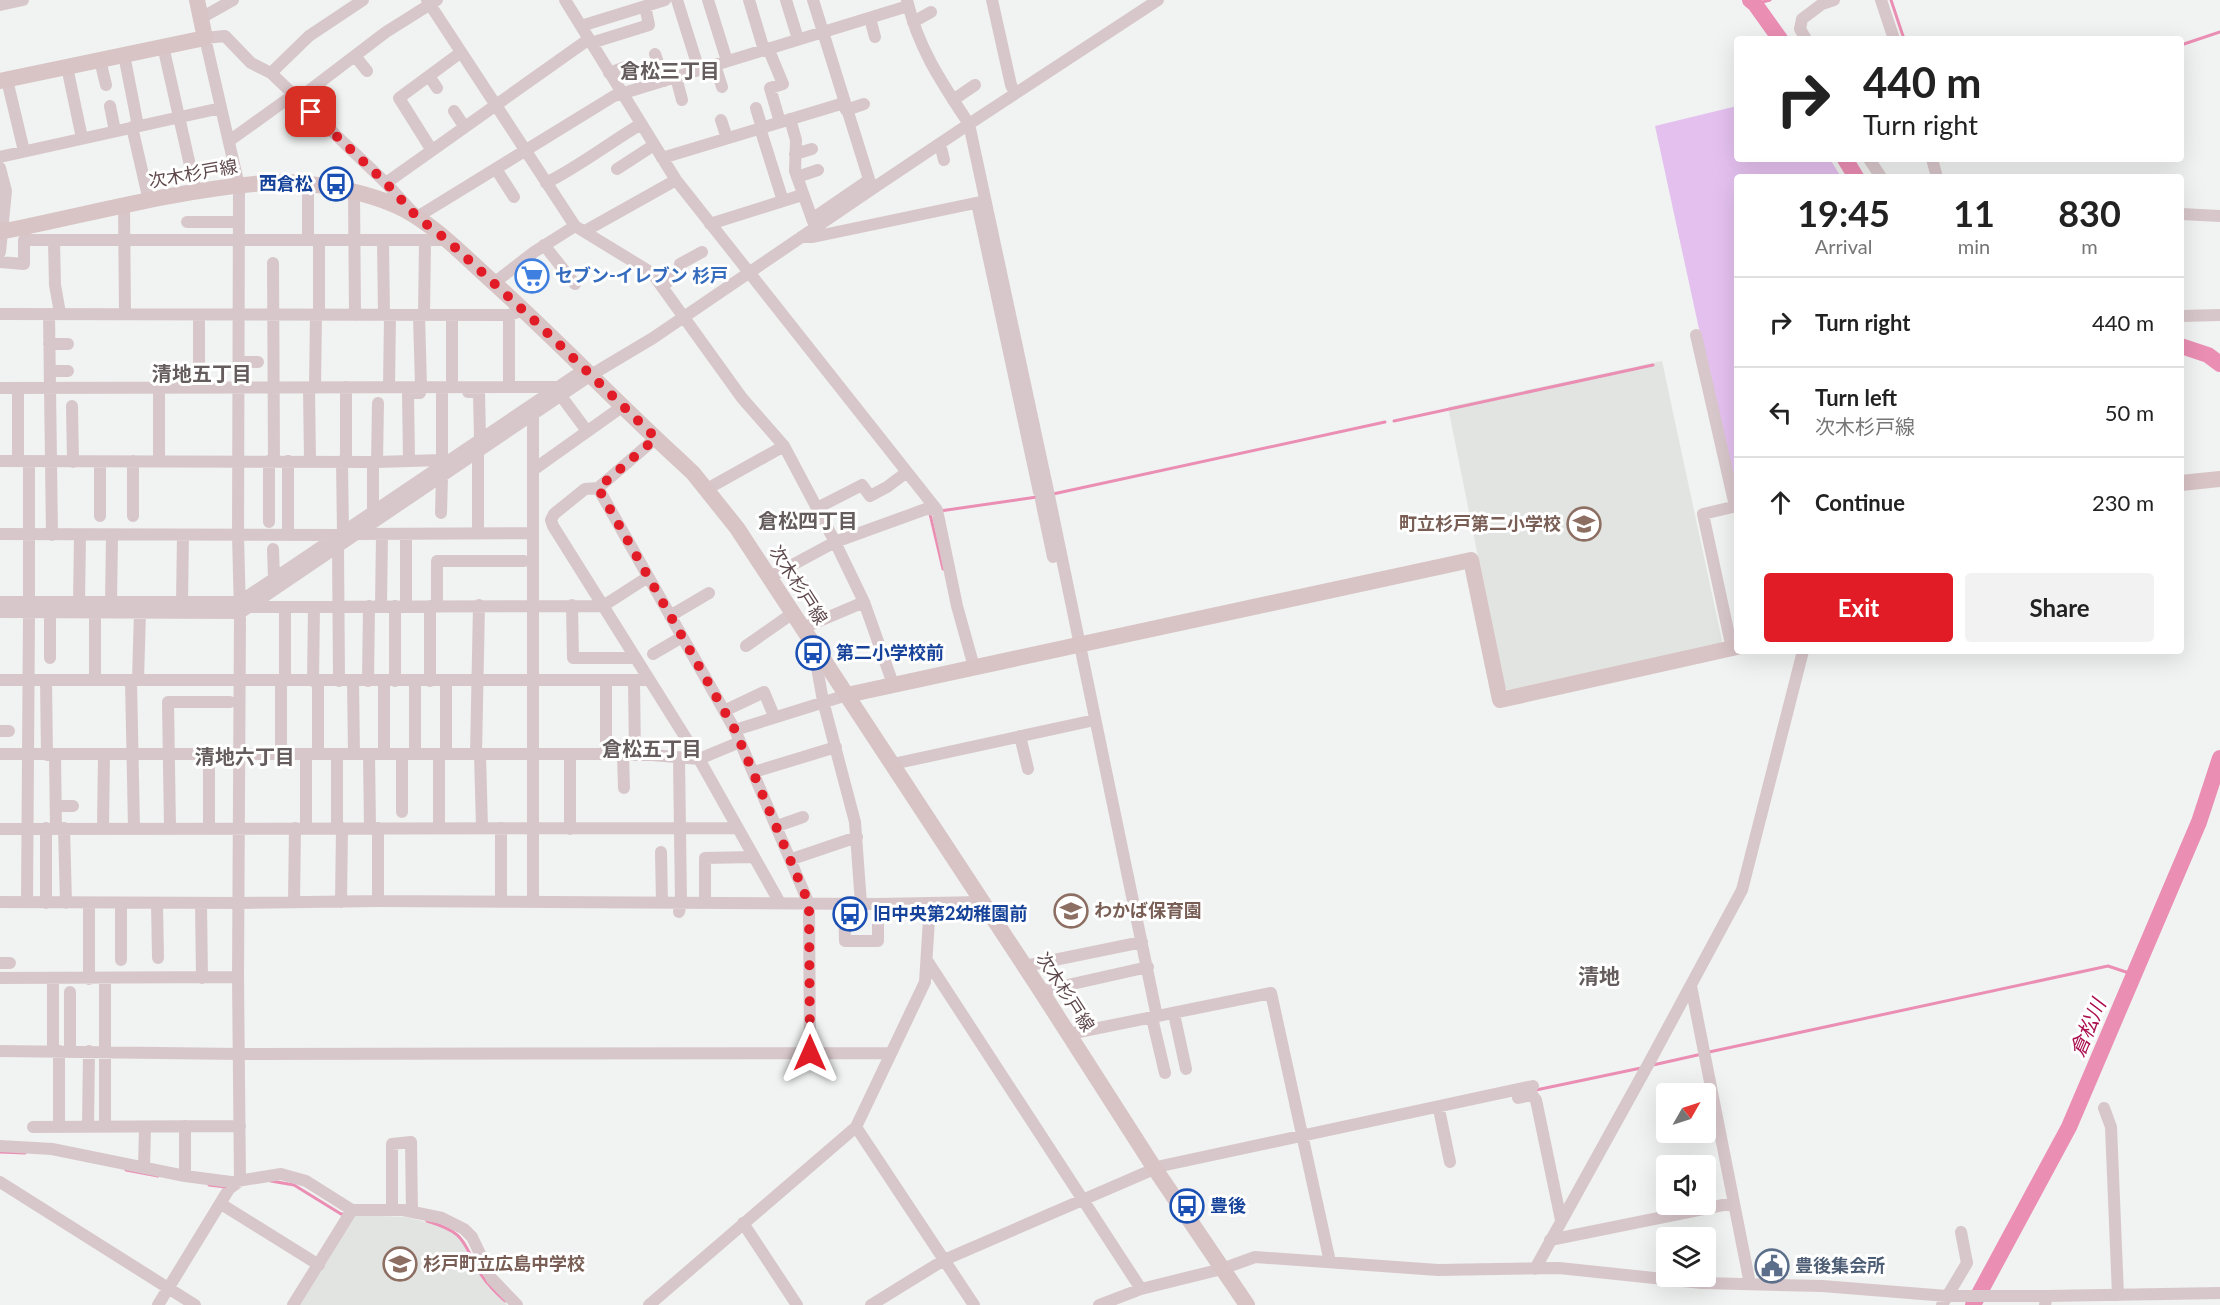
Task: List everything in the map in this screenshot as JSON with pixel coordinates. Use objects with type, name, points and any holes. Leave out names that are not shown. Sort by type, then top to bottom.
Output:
[{"type":"main road","points":[[4,81],[204,38],[197,0]]},
{"type":"main road","name":"次木杉戸線","points":[[2,232],[196,192],[276,182],[354,192],[390,203],[417,217],[447,240],[494,283],[516,313],[588,372],[693,473],[737,528],[1025,966],[1157,1172],[1247,1305]]},
{"type":"main road","points":[[2184,483],[2220,479]]},
{"type":"main road","points":[[847,695],[1471,560],[1500,700],[1734,648]]},
{"type":"street","points":[[0,5],[23,0]]},
{"type":"street","points":[[201,18],[233,0]]},
{"type":"street","points":[[271,73],[309,36],[363,0]]},
{"type":"street","points":[[566,0],[676,180],[937,510],[957,606],[974,667]]},
{"type":"street","points":[[581,26],[637,5],[665,0]]},
{"type":"street","points":[[677,0],[699,70]]},
{"type":"street","points":[[708,0],[721,63],[722,87]]},
{"type":"street","points":[[749,0],[766,49],[783,84],[770,88],[796,140],[797,177],[814,223]]},
{"type":"street","points":[[786,0],[798,39]]},
{"type":"street","points":[[813,0],[871,184]]},
{"type":"street","points":[[992,0],[1011,85],[1015,93]]},
{"type":"street","points":[[356,534],[480,439],[588,372],[626,355],[685,317],[801,237],[814,223],[871,184],[940,144],[1158,0]]},
{"type":"street","points":[[1804,36],[1800,29],[1802,19],[1822,4],[1834,0]]},
{"type":"street","points":[[1881,0],[1893,36]]},
{"type":"street","points":[[229,141],[296,97],[431,1],[460,53],[546,183],[580,228],[652,273],[742,398],[784,446],[818,508],[864,602],[893,684]]},
{"type":"street","points":[[240,1181],[239,754],[243,607],[238,535],[239,186],[204,38],[225,36],[251,63],[271,73],[386,183],[417,217],[614,96],[870,18],[907,3],[920,44],[969,124],[981,202],[1040,496],[1095,720],[1148,967],[1165,1073]]},
{"type":"street","points":[[386,183],[494,104],[590,41],[649,25],[637,5]]},
{"type":"street","points":[[913,22],[931,12]]},
{"type":"street","points":[[870,18],[875,37]]},
{"type":"street","points":[[163,46],[196,192]]},
{"type":"street","points":[[432,149],[399,98],[460,53]]},
{"type":"street","points":[[655,54],[682,100]]},
{"type":"street","points":[[124,55],[149,201]]},
{"type":"street","points":[[355,56],[367,71]]},
{"type":"street","points":[[100,60],[106,85]]},
{"type":"street","points":[[67,67],[82,138]]},
{"type":"street","points":[[609,72],[626,68]]},
{"type":"street","points":[[429,76],[437,88]]},
{"type":"street","points":[[4,81],[24,151]]},
{"type":"street","points":[[953,100],[975,85]]},
{"type":"street","points":[[662,158],[785,121],[845,106],[864,104]]},
{"type":"street","points":[[110,106],[116,131]]},
{"type":"street","points":[[0,157],[221,108]]},
{"type":"street","points":[[756,108],[783,201]]},
{"type":"street","points":[[454,111],[464,126]]},
{"type":"street","points":[[721,120],[727,138]]},
{"type":"street","points":[[546,183],[575,169],[612,141],[641,124]]},
{"type":"street","points":[[940,144],[944,160]]},
{"type":"street","points":[[617,169],[654,145]]},
{"type":"street","points":[[795,154],[812,149]]},
{"type":"street","points":[[496,169],[514,197]]},
{"type":"street","points":[[797,177],[818,170]]},
{"type":"street","points":[[0,252],[6,191],[1,172]]},
{"type":"street","points":[[494,283],[544,245],[676,180]]},
{"type":"street","points":[[308,185],[317,315],[310,461]]},
{"type":"street","points":[[354,192],[355,315]]},
{"type":"street","points":[[710,224],[802,195]]},
{"type":"street","points":[[801,237],[813,237],[981,202]]},
{"type":"street","points":[[981,202],[1048,491],[1076,646]]},
{"type":"street","points":[[124,206],[125,314]]},
{"type":"street","points":[[2184,214],[2220,216]]},
{"type":"street","points":[[187,222],[239,222]]},
{"type":"street","points":[[0,262],[24,264],[24,240],[447,240]]},
{"type":"street","points":[[383,240],[389,387]]},
{"type":"street","points":[[421,387],[425,240]]},
{"type":"street","points":[[52,535],[50,344],[55,314],[54,241]]},
{"type":"street","points":[[544,245],[575,284]]},
{"type":"street","points":[[663,286],[681,271],[680,264],[702,252]]},
{"type":"street","points":[[269,522],[274,388],[273,263]]},
{"type":"street","points":[[0,314],[452,315],[516,313],[509,387]]},
{"type":"street","points":[[199,315],[199,387]]},
{"type":"street","points":[[441,513],[452,315]]},
{"type":"street","points":[[2184,316],[2220,315]]},
{"type":"street","points":[[1696,335],[1734,497]]},
{"type":"street","points":[[50,344],[68,344]]},
{"type":"street","points":[[239,362],[258,362]]},
{"type":"street","points":[[50,371],[68,371]]},
{"type":"street","points":[[339,681],[340,538],[346,387]]},
{"type":"street","points":[[0,388],[421,387],[479,392],[480,439]]},
{"type":"street","points":[[409,461],[408,393],[509,387],[559,392],[587,431]]},
{"type":"street","points":[[18,388],[29,535],[27,902]]},
{"type":"street","points":[[159,388],[159,461]]},
{"type":"street","points":[[0,612],[80,603],[182,602],[243,607],[340,538],[373,511],[442,467],[478,452],[532,416],[559,392]]},
{"type":"street","points":[[373,511],[378,403]]},
{"type":"street","points":[[72,406],[73,462]]},
{"type":"street","points":[[534,470],[623,406]]},
{"type":"street","points":[[532,416],[534,470],[533,902]]},
{"type":"street","points":[[656,438],[598,488],[585,489],[551,519],[553,526],[634,658],[699,759],[780,903]]},
{"type":"street","points":[[706,489],[784,446]]},
{"type":"street","points":[[478,452],[478,533]]},
{"type":"street","points":[[0,461],[409,461],[442,467]]},
{"type":"street","points":[[133,461],[133,516]]},
{"type":"street","points":[[288,461],[288,535]]},
{"type":"street","points":[[100,462],[100,516]]},
{"type":"street","points":[[818,508],[862,485],[870,496],[907,472]]},
{"type":"street","points":[[598,488],[735,730],[809,904],[810,1053]]},
{"type":"street","points":[[1734,506],[1703,514],[1734,644]]},
{"type":"street","points":[[770,577],[835,542],[926,509],[937,510]]},
{"type":"street","points":[[0,534],[288,535],[340,538],[356,534],[533,533]]},
{"type":"street","points":[[368,681],[382,534]]},
{"type":"street","points":[[384,754],[389,681],[401,606],[406,534]]},
{"type":"street","points":[[80,536],[80,603]]},
{"type":"street","points":[[111,603],[112,536]]},
{"type":"street","points":[[182,602],[183,536]]},
{"type":"street","points":[[243,607],[274,579],[340,538]]},
{"type":"street","points":[[273,549],[274,579]]},
{"type":"street","points":[[430,681],[437,561],[524,561]]},
{"type":"street","points":[[0,602],[50,612],[140,612],[243,607],[603,606],[648,577]]},
{"type":"street","points":[[670,616],[709,592]]},
{"type":"street","points":[[861,904],[855,822],[807,634],[864,602]]},
{"type":"street","points":[[479,605],[478,754],[482,828]]},
{"type":"street","points":[[572,605],[573,658],[634,658]]},
{"type":"street","points":[[281,754],[285,607]]},
{"type":"street","points":[[294,902],[301,828],[312,754],[316,681],[314,607]]},
{"type":"street","points":[[50,612],[50,658]]},
{"type":"street","points":[[95,612],[95,680]]},
{"type":"street","points":[[134,828],[134,680],[140,612]]},
{"type":"street","points":[[746,646],[793,613]]},
{"type":"street","points":[[653,654],[682,637]]},
{"type":"street","points":[[1535,1269],[1742,890],[1802,654]]},
{"type":"street","points":[[0,680],[648,680]]},
{"type":"street","points":[[46,680],[56,828],[66,903]]},
{"type":"street","points":[[353,681],[354,754]]},
{"type":"street","points":[[402,812],[415,681]]},
{"type":"street","points":[[439,828],[446,681]]},
{"type":"street","points":[[606,681],[606,754]]},
{"type":"street","points":[[624,788],[629,754],[634,681]]},
{"type":"street","points":[[724,711],[764,692],[774,716]]},
{"type":"street","points":[[735,730],[847,695]]},
{"type":"street","points":[[170,828],[168,702],[230,702]]},
{"type":"street","points":[[893,764],[1095,720]]},
{"type":"street","points":[[1020,736],[1028,769]]},
{"type":"street","points":[[0,754],[629,754],[699,759],[740,742]]},
{"type":"street","points":[[754,772],[836,747]]},
{"type":"street","points":[[209,754],[209,827]]},
{"type":"street","points":[[337,754],[341,902]]},
{"type":"street","points":[[369,754],[378,901]]},
{"type":"street","points":[[570,754],[570,829]]},
{"type":"street","points":[[103,828],[104,755]]},
{"type":"street","points":[[679,758],[680,908]]},
{"type":"street","points":[[56,806],[74,806]]},
{"type":"street","points":[[777,826],[802,817]]},
{"type":"street","points":[[0,828],[736,828]]},
{"type":"street","points":[[46,903],[56,828]]},
{"type":"street","points":[[501,828],[501,902]]},
{"type":"street","points":[[792,860],[857,837]]},
{"type":"street","points":[[662,852],[662,903]]},
{"type":"street","points":[[705,903],[705,858],[753,857]]},
{"type":"street","points":[[845,871],[858,866]]},
{"type":"street","points":[[0,902],[239,903],[281,907],[294,902],[378,901],[662,903],[680,908],[705,903],[930,904],[982,902]]},
{"type":"street","points":[[89,903],[89,979]]},
{"type":"street","points":[[121,903],[121,960]]},
{"type":"street","points":[[157,903],[158,958]]},
{"type":"street","points":[[201,903],[201,978]]},
{"type":"street","points":[[844,904],[845,941],[878,940],[878,904]]},
{"type":"street","points":[[649,1305],[856,1127],[925,982],[930,904]]},
{"type":"street","points":[[1025,966],[1142,942]]},
{"type":"street","points":[[928,962],[1141,1289]]},
{"type":"street","points":[[1041,991],[1148,967]]},
{"type":"street","points":[[0,978],[238,977]]},
{"type":"street","points":[[52,978],[61,1051]]},
{"type":"street","points":[[105,979],[105,1120]]},
{"type":"street","points":[[1691,986],[1750,1284]]},
{"type":"street","points":[[58,1127],[61,1051],[70,992]]},
{"type":"street","points":[[1069,1034],[1271,993],[1330,1262]]},
{"type":"street","points":[[1676,1013],[1695,1010]]},
{"type":"street","points":[[1174,1014],[1186,1069]]},
{"type":"street","points":[[0,1051],[239,1054],[891,1053]]},
{"type":"street","points":[[88,1127],[89,1052]]},
{"type":"street","points":[[871,1305],[944,1260],[1084,1200],[1157,1172],[1533,1086]]},
{"type":"street","points":[[1303,1140],[1532,1095],[1535,1097],[1561,1220]]},
{"type":"street","points":[[2104,1108],[2111,1127],[2118,1295]]},
{"type":"street","points":[[1440,1114],[1450,1162]]},
{"type":"street","points":[[144,1168],[145,1126]]},
{"type":"street","points":[[185,1126],[185,1176]]},
{"type":"street","points":[[33,1127],[240,1126]]},
{"type":"street","points":[[856,1127],[974,1305]]},
{"type":"street","points":[[392,1210],[392,1144],[411,1142],[412,1212]]},
{"type":"street","points":[[0,1146],[52,1149],[185,1176],[231,1182],[281,1174],[306,1181],[352,1210],[392,1210],[442,1218],[464,1229],[471,1237],[492,1279],[517,1305]]},
{"type":"street","points":[[158,1305],[230,1189],[240,1181]]},
{"type":"street","points":[[0,1182],[195,1305]]},
{"type":"street","points":[[1550,1240],[1733,1203]]},
{"type":"street","points":[[221,1204],[319,1265]]},
{"type":"street","points":[[293,1305],[352,1210]]},
{"type":"street","points":[[743,1223],[797,1305]]},
{"type":"street","points":[[1945,1301],[1967,1263],[1961,1232]]},
{"type":"street","points":[[1099,1305],[1141,1289],[1222,1269],[1255,1257],[1438,1270],[1558,1268],[1702,1283],[1822,1286],[1945,1301],[2046,1301],[2118,1295],[2184,1299],[2220,1293]]},
{"type":"shaded area","points":[[1734,107],[1734,162],[1832,162],[1839,174],[1734,174],[1734,490],[1655,126]]},
{"type":"shaded area","name":"町立杉戸第二小学校","points":[[1662,361],[1722,641],[1720,644],[1508,690],[1504,687],[1448,407]]},
{"type":"shaded area","name":"杉戸町立広島中学校","points":[[356,1215],[406,1217],[441,1226],[456,1235],[466,1246],[488,1287],[507,1305],[298,1305]]},
{"type":"waterway","name":"倉松川","points":[[1750,0],[1778,36]]},
{"type":"waterway","points":[[1755,4],[1770,0]]},
{"type":"waterway","points":[[1891,0],[1903,36]]},
{"type":"waterway","points":[[2184,44],[2220,32]]},
{"type":"waterway","name":"倉松川","points":[[1847,162],[1854,174]]},
{"type":"waterway","name":"倉松川","points":[[2184,347],[2208,355],[2220,364]]},
{"type":"waterway","points":[[1394,421],[1653,365]]},
{"type":"waterway","points":[[1053,494],[1385,422]]},
{"type":"waterway","points":[[940,511],[1037,497]]},
{"type":"waterway","points":[[930,514],[943,569]]},
{"type":"waterway","name":"倉松川","points":[[1973,1305],[2069,1127],[2199,822],[2220,758]]},
{"type":"waterway","points":[[1709,1052],[2108,966],[2135,975]]},
{"type":"waterway","points":[[1653,1065],[1702,1054]]},
{"type":"waterway","points":[[1536,1090],[1641,1068]]},
{"type":"waterway","points":[[0,1152],[25,1153]]},
{"type":"waterway","points":[[126,1170],[158,1176]]},
{"type":"waterway","points":[[271,1181],[294,1185],[341,1214],[346,1214]]},
{"type":"waterway","points":[[209,1185],[226,1187]]},
{"type":"waterway","points":[[427,1221],[458,1235],[484,1279],[505,1301]]},
{"type":"place","name":"西倉松","points":[[336,184]]},
{"type":"place","name":"セブン-イレブン 杉戸","points":[[532,276]]},
{"type":"place","name":"町立杉戸第二小学校","points":[[1584,524]]},
{"type":"place","name":"第二小学校前","points":[[813,653]]},
{"type":"place","name":"わかば保育園","points":[[1071,911]]},
{"type":"place","name":"旧中央第2幼稚園前","points":[[850,914]]},
{"type":"place","name":"豊後","points":[[1187,1206]]},
{"type":"place","name":"杉戸町立広島中学校","points":[[400,1264]]},
{"type":"place","name":"豊後集会所","points":[[1772,1266]]},
{"type":"district","name":"倉松三丁目","points":[[670,71]]},
{"type":"district","name":"清地五丁目","points":[[202,374]]},
{"type":"district","name":"倉松四丁目","points":[[808,521]]},
{"type":"district","name":"倉松五丁目","points":[[652,749]]},
{"type":"district","name":"清地六丁目","points":[[245,757]]},
{"type":"district","name":"清地","points":[[1599,977]]},
{"type":"route","points":[[311,112],[386,183],[417,217],[447,240],[537,323],[656,438],[598,488],[735,730],[809,904],[810,1053]]}]
